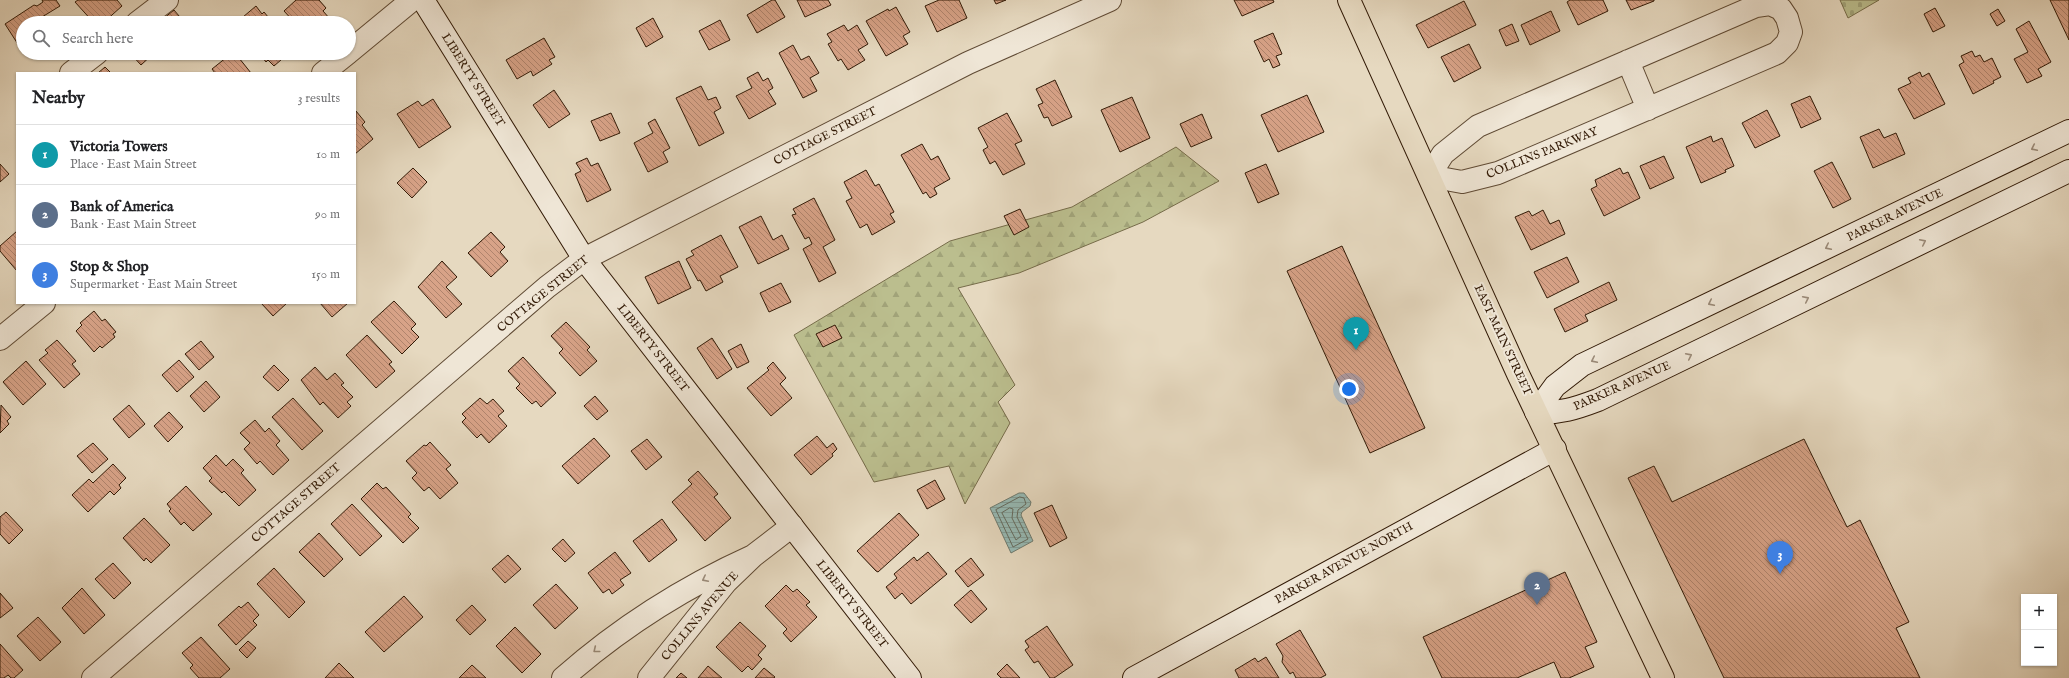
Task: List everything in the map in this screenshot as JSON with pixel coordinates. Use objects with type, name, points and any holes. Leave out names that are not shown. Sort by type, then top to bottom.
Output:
[{"type":"main road","name":"EAST MAIN STREET","points":[[1349,0],[1536,412],[1662,678]]},
{"type":"street","points":[[146,16],[167,0]]},
{"type":"street","points":[[356,46],[412,0]]},
{"type":"street","name":"LIBERTY STREET","points":[[423,0],[584,259],[910,678]]},
{"type":"street","name":"COTTAGE STREET","points":[[93,678],[547,288],[584,259],[968,63],[1110,0]]},
{"type":"street","name":"COLLINS PARKWAY","points":[[1770,4],[1781,9],[1787,18],[1791,32],[1788,43],[1777,54],[1485,177],[1462,182],[1429,176],[1443,154],[1478,126],[1628,61],[1756,6],[1770,4]]},
{"type":"street","points":[[72,72],[88,60]]},
{"type":"street","points":[[324,72],[338,60]]},
{"type":"street","points":[[1628,61],[1648,109]]},
{"type":"street","name":"PARKER AVENUE","points":[[1536,412],[1555,386],[1582,365],[2066,140]]},
{"type":"street","name":"PARKER AVENUE","points":[[1536,412],[1553,413],[1568,411],[1598,400],[2069,171]]},
{"type":"street","points":[[0,339],[43,304]]},
{"type":"street","name":"PARKER AVENUE NORTH","points":[[1134,678],[1554,449]]},
{"type":"street","name":"COLLINS AVENUE","points":[[649,678],[704,607],[753,556],[792,526]]},
{"type":"street","name":"COLLINS AVENUE","points":[[563,678],[616,634],[659,605],[696,583],[753,556]]},
{"type":"green space","points":[[1840,0],[1879,0],[1848,18]]},
{"type":"green space","points":[[1176,147],[1219,181],[1143,222],[1019,273],[958,288],[1015,385],[998,402],[1010,423],[965,504],[949,466],[874,482],[794,335],[950,241],[1072,207]]},
{"type":"water","points":[[1019,493],[1024,493],[1031,502],[1030,506],[1022,512],[1021,515],[1033,541],[1011,553],[990,508]]},
{"type":"building","points":[[42,0],[56,0],[60,6],[44,16],[17,16],[34,5],[37,6],[43,2]]},
{"type":"building","points":[[78,0],[117,0],[122,6],[111,16],[88,16],[75,2]]},
{"type":"building","points":[[296,0],[319,0],[326,8],[323,11],[327,16],[289,16],[284,11]]},
{"type":"building","points":[[772,0],[775,0],[785,17],[757,33],[747,15]]},
{"type":"building","points":[[797,0],[828,0],[831,5],[805,17]]},
{"type":"building","points":[[939,0],[959,0],[967,18],[937,32],[925,6]]},
{"type":"building","points":[[994,0],[1006,0],[996,4]]},
{"type":"building","points":[[1234,0],[1273,0],[1274,2],[1242,16]]},
{"type":"building","points":[[1570,0],[1603,0],[1608,11],[1578,25],[1567,2]]},
{"type":"building","points":[[1626,0],[1654,0],[1654,1],[1631,10]]},
{"type":"building","points":[[2050,0],[2069,0],[2069,40]]},
{"type":"building","points":[[1464,1],[1476,25],[1428,48],[1416,25]]},
{"type":"building","points":[[256,6],[262,14],[264,12],[267,16],[244,16]]},
{"type":"building","points":[[896,7],[910,32],[903,36],[908,44],[886,56],[866,21],[888,9],[889,11]]},
{"type":"building","points":[[1935,8],[1945,26],[1933,32],[1924,14]]},
{"type":"building","points":[[1998,9],[2005,21],[1997,26],[1990,14]]},
{"type":"building","points":[[174,10],[179,16],[167,16]]},
{"type":"building","points":[[1551,11],[1560,31],[1530,45],[1521,25]]},
{"type":"building","points":[[16,17],[16,41],[5,24]]},
{"type":"building","points":[[653,18],[663,37],[646,47],[636,28]]},
{"type":"building","points":[[720,20],[730,40],[709,50],[699,31]]},
{"type":"building","points":[[2029,21],[2051,62],[2038,69],[2042,76],[2027,83],[2014,59],[2028,52],[2016,29]]},
{"type":"building","points":[[1512,24],[1519,41],[1506,46],[1499,30]]},
{"type":"building","points":[[844,25],[848,31],[857,25],[868,44],[858,50],[865,60],[848,70],[841,59],[838,61],[828,44],[832,42],[827,34]]},
{"type":"building","points":[[1273,33],[1282,54],[1276,56],[1280,65],[1273,68],[1269,59],[1264,62],[1254,41]]},
{"type":"building","points":[[544,38],[555,57],[549,60],[552,64],[533,76],[531,71],[517,79],[506,60]]},
{"type":"building","points":[[1469,44],[1481,68],[1454,82],[1441,57]]},
{"type":"building","points":[[793,45],[801,60],[809,56],[819,73],[810,78],[817,91],[803,98],[779,53]]},
{"type":"building","points":[[1972,51],[1975,57],[1980,55],[1984,62],[1992,58],[2001,77],[1993,81],[1994,83],[1973,94],[1959,65],[1964,62],[1961,56]]},
{"type":"building","points":[[136,60],[146,60],[141,65]]},
{"type":"building","points":[[223,60],[241,60],[250,72],[214,72],[212,69]]},
{"type":"building","points":[[268,60],[281,60],[274,66]]},
{"type":"building","points":[[105,67],[110,72],[99,72]]},
{"type":"building","points":[[758,72],[763,81],[768,78],[773,88],[768,91],[776,104],[749,119],[736,96],[752,88],[747,78]]},
{"type":"building","points":[[1920,72],[1922,77],[1929,73],[1945,104],[1914,119],[1898,89],[1911,83],[1908,78]]},
{"type":"building","points":[[1055,80],[1072,117],[1052,126],[1048,117],[1044,118],[1038,105],[1043,103],[1036,89]]},
{"type":"building","points":[[701,86],[708,100],[716,97],[721,108],[714,112],[724,133],[699,146],[676,98]]},
{"type":"building","points":[[554,90],[570,114],[549,128],[533,105]]},
{"type":"building","points":[[1307,95],[1324,132],[1278,152],[1261,115]]},
{"type":"building","points":[[1810,96],[1821,119],[1801,128],[1791,104]]},
{"type":"building","points":[[1132,97],[1150,138],[1120,152],[1101,110]]},
{"type":"building","points":[[433,99],[451,127],[419,148],[397,114],[418,101],[422,106]]},
{"type":"building","points":[[1767,110],[1780,136],[1755,148],[1742,123]]},
{"type":"building","points":[[356,111],[365,122],[362,125],[373,139],[356,153]]},
{"type":"building","points":[[611,113],[620,133],[600,141],[591,121]]},
{"type":"building","points":[[1007,113],[1022,141],[1015,144],[1025,164],[1003,175],[995,161],[990,164],[983,150],[988,147],[978,128]]},
{"type":"building","points":[[1202,114],[1212,138],[1191,147],[1180,124]]},
{"type":"building","points":[[655,119],[670,148],[663,152],[668,162],[648,172],[634,143],[653,133],[648,123]]},
{"type":"building","points":[[1879,129],[1884,138],[1896,133],[1905,154],[1873,168],[1860,137]]},
{"type":"building","points":[[1711,136],[1713,142],[1722,138],[1734,166],[1725,170],[1726,172],[1701,183],[1686,147]]},
{"type":"building","points":[[922,144],[931,160],[938,156],[950,179],[934,188],[937,194],[930,198],[926,192],[923,194],[901,155]]},
{"type":"building","points":[[1664,156],[1674,178],[1650,189],[1640,166]]},
{"type":"building","points":[[587,158],[591,166],[598,163],[611,190],[587,202],[575,174],[581,171],[576,163]]},
{"type":"building","points":[[1832,162],[1851,199],[1833,208],[1814,171]]},
{"type":"building","points":[[0,164],[9,174],[0,182]]},
{"type":"building","points":[[1266,164],[1279,194],[1258,203],[1245,173]]},
{"type":"building","points":[[413,168],[427,182],[412,198],[397,183]]},
{"type":"building","points":[[1620,168],[1623,174],[1628,172],[1640,198],[1604,216],[1591,189],[1597,186],[1595,180]]},
{"type":"building","points":[[866,170],[875,186],[879,184],[894,212],[890,214],[895,222],[872,235],[867,224],[860,228],[846,201],[852,198],[844,182]]},
{"type":"building","points":[[814,198],[835,240],[823,247],[836,273],[819,282],[803,249],[812,244],[809,237],[805,239],[792,215],[796,214],[793,209]]},
{"type":"building","points":[[1020,209],[1029,227],[1014,235],[1004,216]]},
{"type":"building","points":[[1543,210],[1550,224],[1559,220],[1565,234],[1531,250],[1515,217],[1529,211],[1532,216]]},
{"type":"building","points":[[761,216],[773,240],[782,235],[789,249],[758,264],[739,227]]},
{"type":"building","points":[[16,232],[16,270],[0,251],[0,246]]},
{"type":"building","points":[[491,232],[505,247],[500,252],[508,261],[491,277],[468,253]]},
{"type":"building","points":[[721,235],[738,267],[720,276],[723,282],[706,291],[700,280],[698,281],[686,259],[694,255],[691,251]]},
{"type":"building","points":[[1342,246],[1425,428],[1370,453],[1287,271]]},
{"type":"building","points":[[1567,257],[1579,282],[1547,298],[1534,272]]},
{"type":"building","points":[[442,261],[457,277],[446,287],[462,304],[446,318],[418,287]]},
{"type":"building","points":[[679,261],[691,288],[658,304],[645,277]]},
{"type":"building","points":[[1609,282],[1617,300],[1585,315],[1588,321],[1565,332],[1554,309]]},
{"type":"building","points":[[781,283],[791,302],[769,312],[760,293]]},
{"type":"building","points":[[394,301],[416,324],[411,329],[419,337],[402,354],[371,322]]},
{"type":"building","points":[[262,304],[286,304],[273,316]]},
{"type":"building","points":[[321,304],[347,304],[332,317]]},
{"type":"building","points":[[94,311],[102,321],[105,319],[116,332],[113,334],[115,337],[102,348],[100,346],[94,352],[76,331],[82,325],[80,323]]},
{"type":"building","points":[[566,322],[590,347],[587,350],[597,361],[580,376],[559,353],[563,349],[551,336]]},
{"type":"building","points":[[835,325],[842,338],[823,347],[816,334]]},
{"type":"building","points":[[367,335],[392,362],[389,364],[395,371],[376,388],[346,355]]},
{"type":"building","points":[[712,338],[732,369],[717,379],[697,348]]},
{"type":"building","points":[[57,340],[76,361],[72,364],[80,374],[64,388],[39,360],[48,353],[45,350]]},
{"type":"building","points":[[201,341],[214,357],[199,370],[185,354]]},
{"type":"building","points":[[741,344],[749,362],[737,368],[728,351]]},
{"type":"building","points":[[523,357],[556,393],[541,407],[536,401],[532,404],[516,388],[520,384],[508,371]]},
{"type":"building","points":[[179,360],[194,377],[177,392],[162,375]]},
{"type":"building","points":[[26,361],[46,384],[23,405],[3,382]]},
{"type":"building","points":[[773,362],[786,378],[780,384],[792,398],[771,416],[747,388],[769,370],[767,368]]},
{"type":"building","points":[[274,365],[289,380],[278,391],[263,377]]},
{"type":"building","points":[[315,367],[327,380],[335,373],[344,383],[341,385],[353,397],[347,402],[351,406],[338,418],[323,402],[320,405],[301,380]]},
{"type":"building","points":[[206,381],[220,397],[204,412],[190,396]]},
{"type":"building","points":[[595,396],[608,411],[597,420],[584,406]]},
{"type":"building","points":[[293,398],[323,431],[302,450],[272,417]]},
{"type":"building","points":[[480,398],[487,404],[493,399],[504,411],[498,416],[507,426],[489,443],[481,434],[477,438],[462,422],[466,418],[462,414]]},
{"type":"building","points":[[1,405],[11,417],[7,421],[9,424],[0,433]]},
{"type":"building","points":[[129,405],[145,424],[129,438],[113,419]]},
{"type":"building","points":[[169,412],[183,427],[168,442],[154,426]]},
{"type":"building","points":[[255,420],[265,432],[269,428],[280,441],[276,445],[289,460],[273,475],[260,461],[257,464],[244,449],[250,443],[240,433]]},
{"type":"building","points":[[817,436],[827,448],[833,443],[837,449],[832,454],[833,456],[811,475],[794,455]]},
{"type":"building","points":[[594,438],[610,456],[578,484],[562,466]]},
{"type":"building","points":[[647,439],[662,457],[646,470],[631,451]]},
{"type":"building","points":[[1804,439],[1847,527],[1860,520],[1909,622],[1896,628],[1920,678],[1724,678],[1628,478],[1654,466],[1672,502]]},
{"type":"building","points":[[430,442],[451,465],[446,469],[458,483],[440,499],[429,487],[424,491],[412,478],[417,473],[406,461],[424,445],[426,446]]},
{"type":"building","points":[[93,443],[108,459],[92,473],[77,456]]},
{"type":"building","points":[[216,455],[226,466],[233,459],[244,470],[241,473],[256,490],[239,506],[224,491],[222,493],[209,481],[212,478],[203,468]]},
{"type":"building","points":[[113,464],[126,478],[119,485],[121,488],[114,495],[110,491],[88,512],[72,495],[89,479],[93,483]]},
{"type":"building","points":[[698,471],[718,494],[714,497],[731,518],[705,541],[672,502],[692,484],[688,480]]},
{"type":"building","points":[[935,480],[945,499],[927,509],[917,490]]},
{"type":"building","points":[[377,483],[383,489],[386,487],[411,514],[408,517],[419,528],[403,543],[361,499]]},
{"type":"building","points":[[186,486],[212,514],[193,531],[184,522],[181,525],[169,511],[171,509],[167,504]]},
{"type":"building","points":[[352,504],[382,536],[360,556],[331,524]]},
{"type":"building","points":[[1052,505],[1067,538],[1050,547],[1034,513]]},
{"type":"building","points":[[6,512],[23,530],[9,544],[0,534],[0,517]]},
{"type":"building","points":[[899,513],[919,535],[878,572],[857,551]]},
{"type":"building","points":[[144,518],[170,545],[151,563],[146,558],[144,561],[123,538]]},
{"type":"building","points":[[662,519],[677,540],[649,562],[633,541]]},
{"type":"building","points":[[319,533],[343,559],[324,577],[299,552]]},
{"type":"building","points":[[563,539],[575,553],[565,562],[552,549]]},
{"type":"building","points":[[615,552],[631,573],[620,580],[624,585],[612,594],[609,589],[603,593],[588,573]]},
{"type":"building","points":[[928,552],[947,574],[911,604],[902,593],[895,599],[886,587],[897,578],[894,574],[914,557],[917,561]]},
{"type":"building","points":[[508,555],[521,569],[505,583],[492,569]]},
{"type":"building","points":[[971,558],[984,575],[968,587],[955,571]]},
{"type":"building","points":[[113,563],[131,583],[114,599],[95,579]]},
{"type":"building","points":[[274,568],[305,602],[289,618],[257,584]]},
{"type":"building","points":[[1565,572],[1597,642],[1585,647],[1594,667],[1569,678],[1561,678],[1554,662],[1517,678],[1442,678],[1423,637]]},
{"type":"building","points":[[556,584],[578,608],[555,629],[533,605]]},
{"type":"building","points":[[786,585],[793,592],[797,589],[810,602],[806,605],[817,617],[791,642],[783,633],[787,629],[765,606]]},
{"type":"building","points":[[82,588],[105,615],[84,634],[62,608]]},
{"type":"building","points":[[971,590],[987,609],[971,623],[954,605]]},
{"type":"building","points":[[0,593],[13,608],[0,618]]},
{"type":"building","points":[[404,596],[423,617],[384,652],[365,632]]},
{"type":"building","points":[[248,602],[259,615],[253,621],[257,625],[236,645],[218,625],[239,606],[241,608]]},
{"type":"building","points":[[472,605],[486,620],[470,635],[456,620]]},
{"type":"building","points":[[38,617],[61,642],[40,661],[17,636]]},
{"type":"building","points":[[740,622],[766,646],[758,655],[762,659],[752,670],[748,666],[742,672],[716,647]]},
{"type":"building","points":[[1047,626],[1073,665],[1054,678],[1050,678],[1038,661],[1034,663],[1025,650],[1029,647],[1025,641]]},
{"type":"building","points":[[515,627],[541,654],[522,673],[496,646]]},
{"type":"building","points":[[1300,630],[1326,675],[1320,678],[1296,678],[1293,672],[1290,674],[1282,662],[1283,656],[1276,644]]},
{"type":"building","points":[[201,637],[230,669],[220,678],[199,678],[190,668],[193,665],[182,653]]},
{"type":"building","points":[[248,641],[256,648],[247,658],[239,650]]},
{"type":"building","points":[[0,644],[23,670],[14,678],[11,678],[8,675],[4,678],[0,678]]},
{"type":"building","points":[[1266,657],[1279,678],[1239,678],[1235,670],[1255,658],[1258,662]]},
{"type":"building","points":[[339,663],[354,678],[325,678]]},
{"type":"building","points":[[1007,664],[1020,678],[1001,678],[997,674]]},
{"type":"building","points":[[472,665],[486,678],[459,678]]},
{"type":"building","points":[[708,666],[722,678],[698,678]]},
{"type":"building","points":[[764,668],[775,677],[755,678]]},
{"type":"building","points":[[681,673],[687,678],[676,678]]},
{"type":"place","name":"Victoria Towers","points":[[1356,350]]},
{"type":"place","name":"Stop & Shop","points":[[1780,574]]},
{"type":"place","name":"Bank of America","points":[[1537,605]]}]
